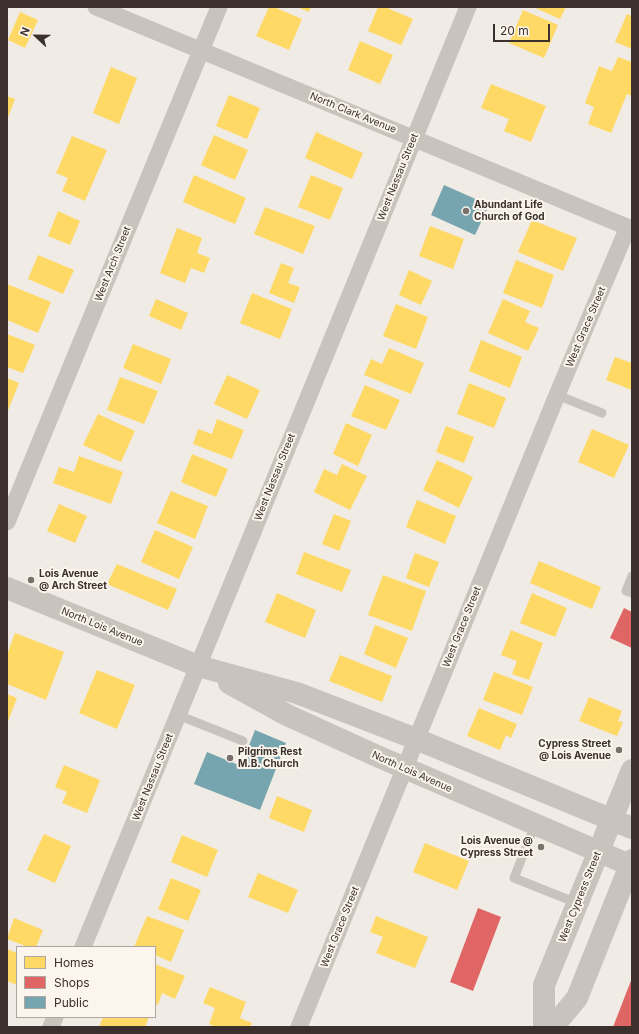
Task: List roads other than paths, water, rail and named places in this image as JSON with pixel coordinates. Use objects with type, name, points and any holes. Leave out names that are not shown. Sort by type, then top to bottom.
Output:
[{"type":"street","name":"North Clark Avenue","points":[[96,7],[630,228]]},
{"type":"street","name":"West Arch Street","points":[[7,522],[219,7]]},
{"type":"street","name":"West Nassau Street","points":[[83,946],[468,7]]},
{"type":"street","name":"West Grace Street","points":[[299,1027],[557,395],[630,228]]},
{"type":"street","name":"North Lois Avenue","points":[[7,588],[198,666],[297,693],[416,739],[632,828]]},
{"type":"street","name":"North Lois Avenue","points":[[198,666],[287,716],[404,769],[598,852],[631,864]]},
{"type":"street","name":"West Cypress Street","points":[[544,1027],[544,985],[632,770]]},
{"type":"street","points":[[553,1027],[577,998],[631,864]]},
{"type":"lane","points":[[557,395],[602,413]]},
{"type":"lane","points":[[632,576],[626,591],[632,593]]},
{"type":"lane","points":[[178,715],[243,741]]},
{"type":"lane","points":[[535,825],[514,878],[577,903]]},
{"type":"place","name":"Abundant Life Church of God","points":[[466,211]]},
{"type":"place","name":"Lois Avenue @ Arch Street","points":[[31,580]]},
{"type":"place","name":"Cypress Street @ Lois Avenue","points":[[619,750]]},
{"type":"place","name":"Pilgrims Rest M.B. Church","points":[[230,758]]},
{"type":"place","name":"Lois Avenue @ Cypress Street","points":[[541,847]]}]
